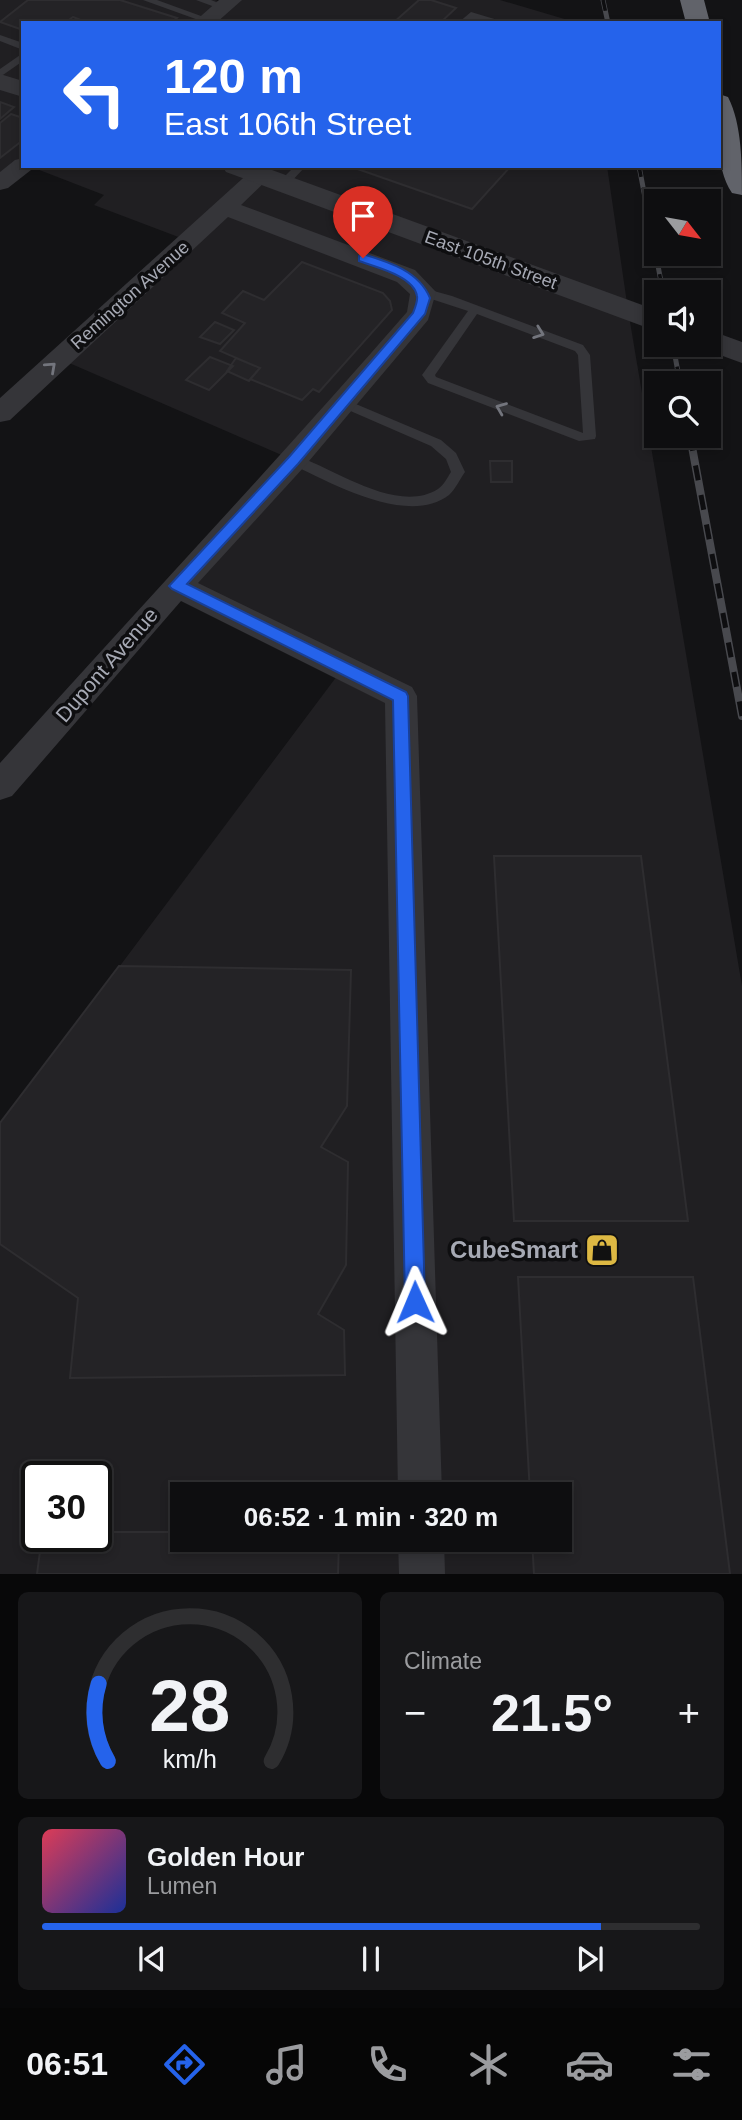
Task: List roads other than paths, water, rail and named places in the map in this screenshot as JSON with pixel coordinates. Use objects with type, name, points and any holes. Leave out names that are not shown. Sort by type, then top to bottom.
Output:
[{"type":"highway","points":[[692,0],[697,21]]},
{"type":"highway","points":[[721,109],[742,187]]},
{"type":"street","points":[[0,81],[21,89]]},
{"type":"street","points":[[0,183],[21,167]]},
{"type":"street","name":"Remington Avenue","points":[[0,413],[227,208],[270,173]]},
{"type":"street","name":"East 105th Street","points":[[270,173],[644,316]]},
{"type":"street","points":[[227,208],[398,271],[423,292]]},
{"type":"street","name":"Dupont Avenue","points":[[0,786],[344,403],[419,314],[423,292]]},
{"type":"street","points":[[721,345],[742,353]]},
{"type":"street","points":[[177,586],[401,696],[420,1482]]},
{"type":"street","points":[[421,1552],[422,1574]]},
{"type":"lane","points":[[148,0],[213,10]]},
{"type":"lane","points":[[465,21],[471,15],[491,21]]},
{"type":"lane","points":[[0,38],[21,46]]},
{"type":"lane","points":[[0,74],[21,58]]},
{"type":"lane","points":[[423,292],[475,309],[579,348],[584,355],[590,436],[584,438],[546,426],[432,380],[428,375],[475,309]]},
{"type":"lane","points":[[294,460],[393,500],[415,503],[440,496],[452,486],[458,472],[451,456],[436,443],[344,403]]},
{"type":"railway","points":[[603,0],[608,21]]},
{"type":"railway","points":[[639,168],[661,280]]},
{"type":"railway","points":[[675,357],[678,371]]},
{"type":"railway","points":[[692,448],[742,716]]},
{"type":"place","name":"CubeSmart","points":[[602,1250]]}]
